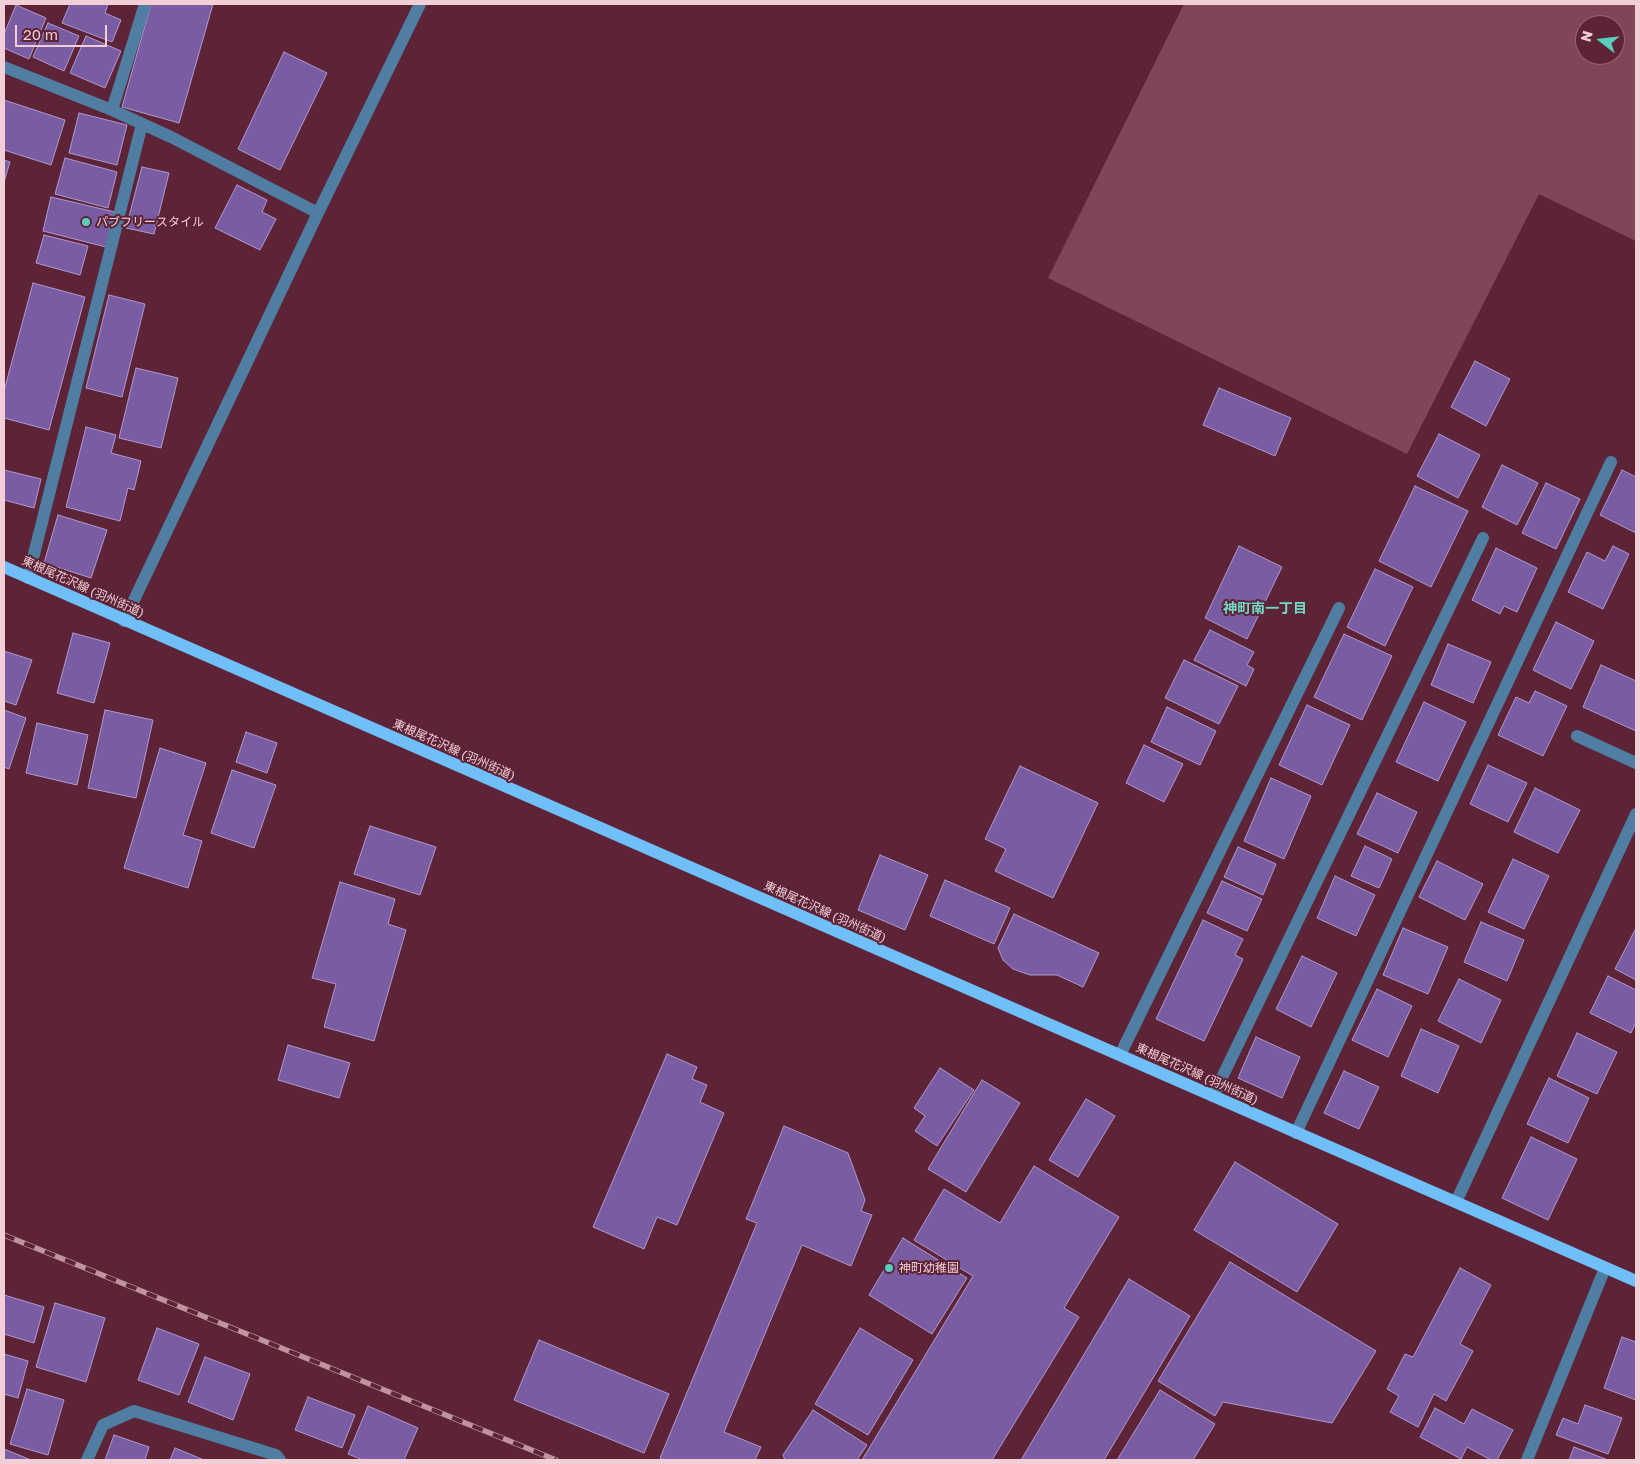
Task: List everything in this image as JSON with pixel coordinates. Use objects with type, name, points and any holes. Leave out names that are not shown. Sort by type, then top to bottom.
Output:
[{"type":"main road","name":"東根尾花沢線 (羽州街道)","points":[[4,567],[1636,1281]]},
{"type":"lane","points":[[112,110],[145,4]]},
{"type":"lane","points":[[124,621],[318,213],[420,4]]},
{"type":"lane","points":[[4,67],[112,110],[318,213]]},
{"type":"lane","points":[[28,578],[142,124]]},
{"type":"lane","points":[[1296,1133],[1611,462]]},
{"type":"lane","points":[[1213,1096],[1483,538]]},
{"type":"lane","points":[[1120,1055],[1339,608]]},
{"type":"lane","points":[[1577,736],[1636,763]]},
{"type":"lane","points":[[1456,1202],[1636,814]]},
{"type":"lane","points":[[1527,1460],[1605,1268]]},
{"type":"lane","points":[[87,1460],[103,1424],[134,1411],[276,1456],[280,1460]]},
{"type":"shaded area","points":[[1184,4],[1636,4],[1636,241],[1539,194],[1407,454],[1048,278]]},
{"type":"building","points":[[70,4],[108,4],[105,13],[121,20],[112,42],[62,23]]},
{"type":"building","points":[[151,4],[213,4],[179,123],[122,107]]},
{"type":"building","points":[[16,5],[46,18],[29,59],[4,48],[4,34]]},
{"type":"building","points":[[48,23],[79,36],[64,71],[33,57]]},
{"type":"building","points":[[86,36],[121,51],[105,88],[70,73]]},
{"type":"building","points":[[284,52],[327,73],[280,170],[238,149]]},
{"type":"building","points":[[4,100],[65,120],[51,165],[4,150]]},
{"type":"building","points":[[79,113],[127,125],[117,165],[69,153]]},
{"type":"building","points":[[65,158],[117,172],[108,208],[55,194]]},
{"type":"building","points":[[4,160],[10,162],[4,182]]},
{"type":"building","points":[[142,167],[169,173],[154,234],[126,228]]},
{"type":"building","points":[[237,185],[267,200],[262,212],[276,219],[260,250],[215,228]]},
{"type":"building","points":[[51,197],[115,212],[106,247],[43,231]]},
{"type":"building","points":[[44,235],[88,246],[80,275],[36,263]]},
{"type":"building","points":[[33,283],[85,297],[49,430],[4,418],[4,391]]},
{"type":"building","points":[[109,295],[145,304],[122,397],[86,388]]},
{"type":"building","points":[[1475,361],[1510,379],[1486,426],[1451,407]]},
{"type":"building","points":[[136,368],[178,378],[161,448],[119,438]]},
{"type":"building","points":[[1219,388],[1291,418],[1275,456],[1203,425]]},
{"type":"building","points":[[86,427],[116,435],[111,453],[141,461],[134,490],[128,488],[120,521],[66,507]]},
{"type":"building","points":[[1439,434],[1480,455],[1458,498],[1417,476]]},
{"type":"building","points":[[1502,465],[1538,483],[1517,525],[1482,507]]},
{"type":"building","points":[[4,470],[41,479],[34,508],[4,500]]},
{"type":"building","points":[[1622,470],[1636,477],[1636,533],[1600,515]]},
{"type":"building","points":[[1546,483],[1580,499],[1556,549],[1522,533]]},
{"type":"building","points":[[1415,486],[1468,511],[1431,587],[1379,561]]},
{"type":"building","points":[[58,515],[107,530],[91,578],[44,563]]},
{"type":"building","points":[[1239,546],[1282,567],[1247,639],[1205,618]]},
{"type":"building","points":[[1613,546],[1629,554],[1603,609],[1568,592],[1587,552],[1605,561]]},
{"type":"building","points":[[1496,548],[1537,568],[1517,612],[1504,606],[1500,614],[1472,600]]},
{"type":"building","points":[[1375,569],[1413,587],[1385,646],[1347,627]]},
{"type":"building","points":[[1556,622],[1594,641],[1571,689],[1533,670]]},
{"type":"building","points":[[1210,630],[1254,652],[1247,665],[1254,669],[1246,686],[1194,660]]},
{"type":"building","points":[[73,633],[110,643],[94,703],[57,693]]},
{"type":"building","points":[[1344,634],[1392,656],[1362,720],[1314,697]]},
{"type":"building","points":[[1448,644],[1491,662],[1473,703],[1431,685]]},
{"type":"building","points":[[4,651],[32,660],[16,705],[4,701]]},
{"type":"building","points":[[1184,660],[1238,686],[1219,724],[1165,698]]},
{"type":"building","points":[[1601,665],[1636,681],[1636,731],[1583,707]]},
{"type":"building","points":[[1535,691],[1567,706],[1543,756],[1498,735],[1516,697],[1529,703]]},
{"type":"building","points":[[1424,702],[1466,722],[1438,781],[1396,762]]},
{"type":"building","points":[[1307,705],[1350,725],[1322,785],[1279,765]]},
{"type":"building","points":[[1167,707],[1216,731],[1200,765],[1151,742]]},
{"type":"building","points":[[4,710],[26,718],[9,769],[4,767]]},
{"type":"building","points":[[105,710],[153,720],[136,798],[88,788]]},
{"type":"building","points":[[37,723],[88,735],[77,785],[26,773]]},
{"type":"building","points":[[246,732],[277,743],[267,773],[236,762]]},
{"type":"building","points":[[1144,745],[1183,764],[1164,802],[1126,783]]},
{"type":"building","points":[[160,748],[206,763],[183,835],[202,841],[188,888],[124,868]]},
{"type":"building","points":[[1488,765],[1527,783],[1508,822],[1470,804]]},
{"type":"building","points":[[1020,766],[1098,803],[1053,898],[995,871],[1006,849],[985,839]]},
{"type":"building","points":[[232,770],[276,785],[254,848],[211,833]]},
{"type":"building","points":[[1271,778],[1311,796],[1284,859],[1244,841]]},
{"type":"building","points":[[1535,788],[1580,810],[1558,853],[1514,832]]},
{"type":"building","points":[[1377,793],[1417,812],[1398,853],[1357,834]]},
{"type":"building","points":[[370,826],[436,847],[420,895],[354,874]]},
{"type":"building","points":[[1365,846],[1392,859],[1379,888],[1351,876]]},
{"type":"building","points":[[1238,847],[1276,864],[1263,895],[1224,877]]},
{"type":"building","points":[[880,855],[928,875],[905,930],[858,910]]},
{"type":"building","points":[[1513,859],[1549,876],[1524,929],[1488,912]]},
{"type":"building","points":[[1437,861],[1483,884],[1465,920],[1419,897]]},
{"type":"building","points":[[1335,876],[1375,895],[1356,936],[1317,918]]},
{"type":"building","points":[[945,880],[1010,908],[994,944],[930,916]]},
{"type":"building","points":[[1222,881],[1262,899],[1247,931],[1207,913]]},
{"type":"building","points":[[340,882],[395,899],[388,924],[406,930],[374,1041],[324,1027],[336,984],[312,978]]},
{"type":"building","points":[[1014,914],[1099,953],[1083,987],[1057,975],[1030,975],[1013,969],[1003,960],[998,948]]},
{"type":"building","points":[[1203,920],[1243,939],[1235,955],[1243,959],[1204,1041],[1156,1019]]},
{"type":"building","points":[[1481,922],[1524,940],[1507,981],[1464,962]]},
{"type":"building","points":[[1403,928],[1448,947],[1428,994],[1383,975]]},
{"type":"building","points":[[1636,928],[1636,980],[1615,969]]},
{"type":"building","points":[[1302,956],[1337,973],[1311,1027],[1276,1009]]},
{"type":"building","points":[[1608,976],[1636,990],[1636,1022],[1631,1033],[1590,1013]]},
{"type":"building","points":[[1459,979],[1501,1000],[1481,1043],[1438,1021]]},
{"type":"building","points":[[1377,989],[1412,1006],[1388,1057],[1352,1040]]},
{"type":"building","points":[[1421,1029],[1459,1046],[1438,1093],[1401,1076]]},
{"type":"building","points":[[1577,1033],[1617,1052],[1597,1094],[1557,1076]]},
{"type":"building","points":[[1256,1037],[1300,1057],[1282,1098],[1238,1078]]},
{"type":"building","points":[[288,1045],[350,1063],[339,1098],[278,1080]]},
{"type":"building","points":[[667,1054],[697,1067],[692,1079],[707,1085],[700,1102],[724,1113],[677,1225],[657,1217],[644,1249],[593,1227]]},
{"type":"building","points":[[940,1068],[974,1090],[937,1146],[915,1131],[925,1116],[914,1108]]},
{"type":"building","points":[[1344,1071],[1379,1087],[1359,1129],[1324,1113]]},
{"type":"building","points":[[1549,1078],[1589,1098],[1568,1143],[1527,1124]]},
{"type":"building","points":[[982,1080],[1020,1103],[966,1192],[928,1169]]},
{"type":"building","points":[[1086,1099],[1115,1116],[1078,1177],[1049,1160]]},
{"type":"building","points":[[784,1126],[848,1153],[865,1200],[861,1211],[872,1215],[851,1266],[802,1245],[724,1432],[761,1447],[755,1460],[665,1460],[660,1458],[757,1223],[746,1219]]},
{"type":"building","points":[[1531,1137],[1577,1159],[1548,1220],[1502,1198]]},
{"type":"building","points":[[1235,1162],[1338,1224],[1297,1292],[1194,1230]]},
{"type":"building","points":[[1034,1166],[1119,1217],[1064,1308],[1079,1317],[992,1460],[862,1460],[973,1276],[914,1240],[944,1189],[1000,1223]]},
{"type":"building","points":[[903,1238],[967,1278],[932,1334],[869,1295]]},
{"type":"building","points":[[1230,1262],[1376,1351],[1332,1423],[1223,1402],[1215,1416],[1158,1381]]},
{"type":"building","points":[[1460,1268],[1491,1285],[1460,1344],[1473,1351],[1446,1401],[1434,1394],[1418,1427],[1390,1412],[1399,1396],[1387,1389],[1405,1354],[1413,1357]]},
{"type":"building","points":[[1129,1279],[1190,1316],[1104,1460],[1021,1460]]},
{"type":"building","points":[[4,1295],[44,1307],[34,1343],[4,1334]]},
{"type":"building","points":[[55,1303],[105,1318],[86,1382],[36,1367]]},
{"type":"building","points":[[157,1328],[199,1344],[179,1395],[138,1380]]},
{"type":"building","points":[[860,1328],[913,1360],[868,1435],[815,1404]]},
{"type":"building","points":[[1622,1337],[1636,1342],[1636,1400],[1604,1388]]},
{"type":"building","points":[[539,1340],[669,1394],[644,1453],[514,1400]]},
{"type":"building","points":[[4,1354],[28,1361],[18,1398],[4,1394]]},
{"type":"building","points":[[205,1357],[250,1374],[233,1420],[188,1402]]},
{"type":"building","points":[[27,1389],[64,1400],[48,1455],[10,1444]]},
{"type":"building","points":[[1160,1390],[1215,1424],[1193,1460],[1117,1460]]},
{"type":"building","points":[[308,1397],[355,1415],[342,1448],[295,1430]]},
{"type":"building","points":[[1585,1405],[1622,1418],[1608,1454],[1556,1435],[1563,1418],[1578,1424]]},
{"type":"building","points":[[368,1406],[418,1428],[404,1460],[363,1460],[348,1454]]},
{"type":"building","points":[[1435,1408],[1464,1424],[1472,1409],[1513,1430],[1497,1460],[1491,1460],[1467,1447],[1461,1459],[1420,1437]]},
{"type":"building","points":[[813,1410],[867,1445],[857,1460],[785,1460],[783,1455]]},
{"type":"building","points":[[114,1435],[149,1447],[145,1460],[105,1460]]},
{"type":"building","points":[[1574,1447],[1608,1460],[1569,1460]]},
{"type":"building","points":[[175,1448],[204,1460],[170,1460]]},
{"type":"building","points":[[4,1449],[31,1460],[4,1460]]},
{"type":"railway","points":[[4,1235],[556,1460]]},
{"type":"place","name":"パブフリースタイル","points":[[86,222]]},
{"type":"place","name":"神町幼稚園","points":[[889,1268]]},
{"type":"district","name":"神町南一丁目","points":[[1265,609]]}]
